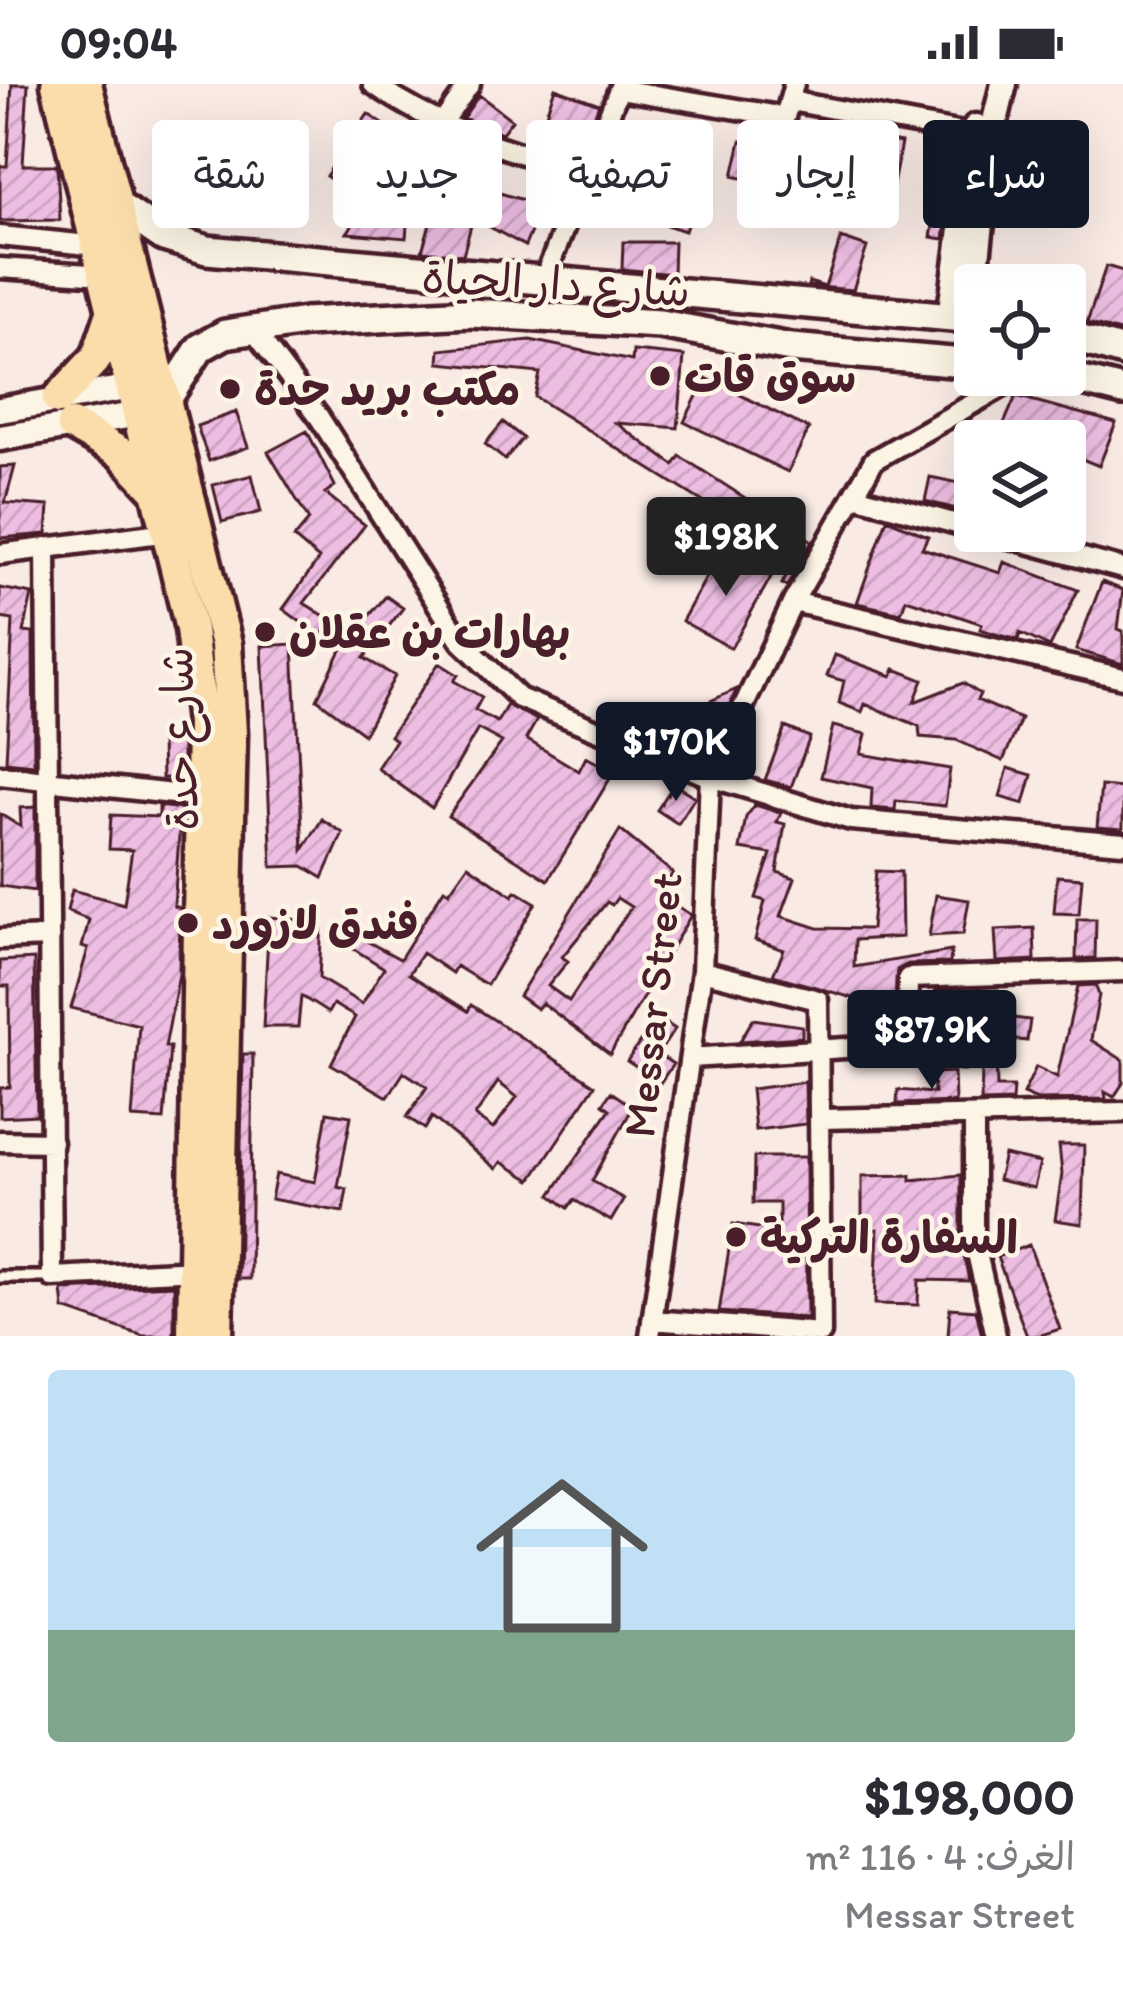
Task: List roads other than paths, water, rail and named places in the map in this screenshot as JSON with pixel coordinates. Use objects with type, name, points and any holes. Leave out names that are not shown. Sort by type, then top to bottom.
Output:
[{"type":"main road","name":"شارع حدة","points":[[57,84],[112,313],[146,401],[181,529],[226,644],[231,733],[207,1270],[193,1336]]},
{"type":"main road","name":"شارع حدة","points":[[86,84],[115,203],[159,494],[181,529],[202,723],[207,1270],[217,1336]]},
{"type":"main road","name":"شارع دار الحياة","points":[[115,203],[164,237],[207,250],[954,317]]},
{"type":"main road","points":[[660,324],[661,294]]},
{"type":"main road","points":[[112,313],[97,358],[65,412],[122,453],[159,494]]},
{"type":"main road","name":"شارع دار الحياة","points":[[146,401],[200,348],[251,327],[470,314],[660,324],[791,348],[954,362]]},
{"type":"main road","points":[[1086,341],[1123,352]]},
{"type":"main road","points":[[1086,382],[1123,391]]},
{"type":"street","points":[[373,84],[409,109],[438,120]]},
{"type":"street","points":[[444,120],[470,84]]},
{"type":"street","points":[[978,120],[987,84]]},
{"type":"street","points":[[973,264],[1004,84]]},
{"type":"street","points":[[606,120],[620,87],[785,117],[792,93],[923,123]]},
{"type":"street","points":[[543,282],[563,228]]},
{"type":"street","points":[[968,264],[969,228]]},
{"type":"street","points":[[0,236],[101,260]]},
{"type":"street","points":[[0,268],[101,260]]},
{"type":"street","points":[[251,327],[319,417],[461,641],[519,698],[710,777],[850,820],[1123,844]]},
{"type":"street","name":"Messar Street","points":[[651,1328],[702,971],[710,777],[793,602],[874,460],[986,396]]},
{"type":"street","points":[[0,410],[65,412],[146,401]]},
{"type":"street","points":[[0,438],[65,412]]},
{"type":"street","points":[[855,496],[954,523]]},
{"type":"street","points":[[0,554],[181,529]]},
{"type":"street","points":[[46,547],[52,1277],[207,1270]]},
{"type":"street","points":[[1060,552],[1123,569]]},
{"type":"street","points":[[793,602],[1123,678]]},
{"type":"street","points":[[0,776],[200,797]]},
{"type":"street","points":[[0,940],[46,937]]},
{"type":"street","points":[[651,1328],[821,1333],[818,1000],[702,971]]},
{"type":"street","points":[[690,1058],[907,1044],[908,979],[1123,971]]},
{"type":"street","points":[[822,1119],[1123,1112]]},
{"type":"street","points":[[974,1119],[974,1240],[996,1336]]},
{"type":"street","points":[[0,1141],[52,1142]]},
{"type":"lane","points":[[0,1276],[52,1277]]},
{"type":"place","name":"سوق قات","points":[[660,376]]},
{"type":"place","name":"مكتب بريد حدة","points":[[230,389]]},
{"type":"place","name":"بهارات بن عقلان","points":[[265,632]]},
{"type":"place","name":"فندق لازورد","points":[[188,923]]},
{"type":"place","name":"السفارة التركية","points":[[736,1237]]}]
